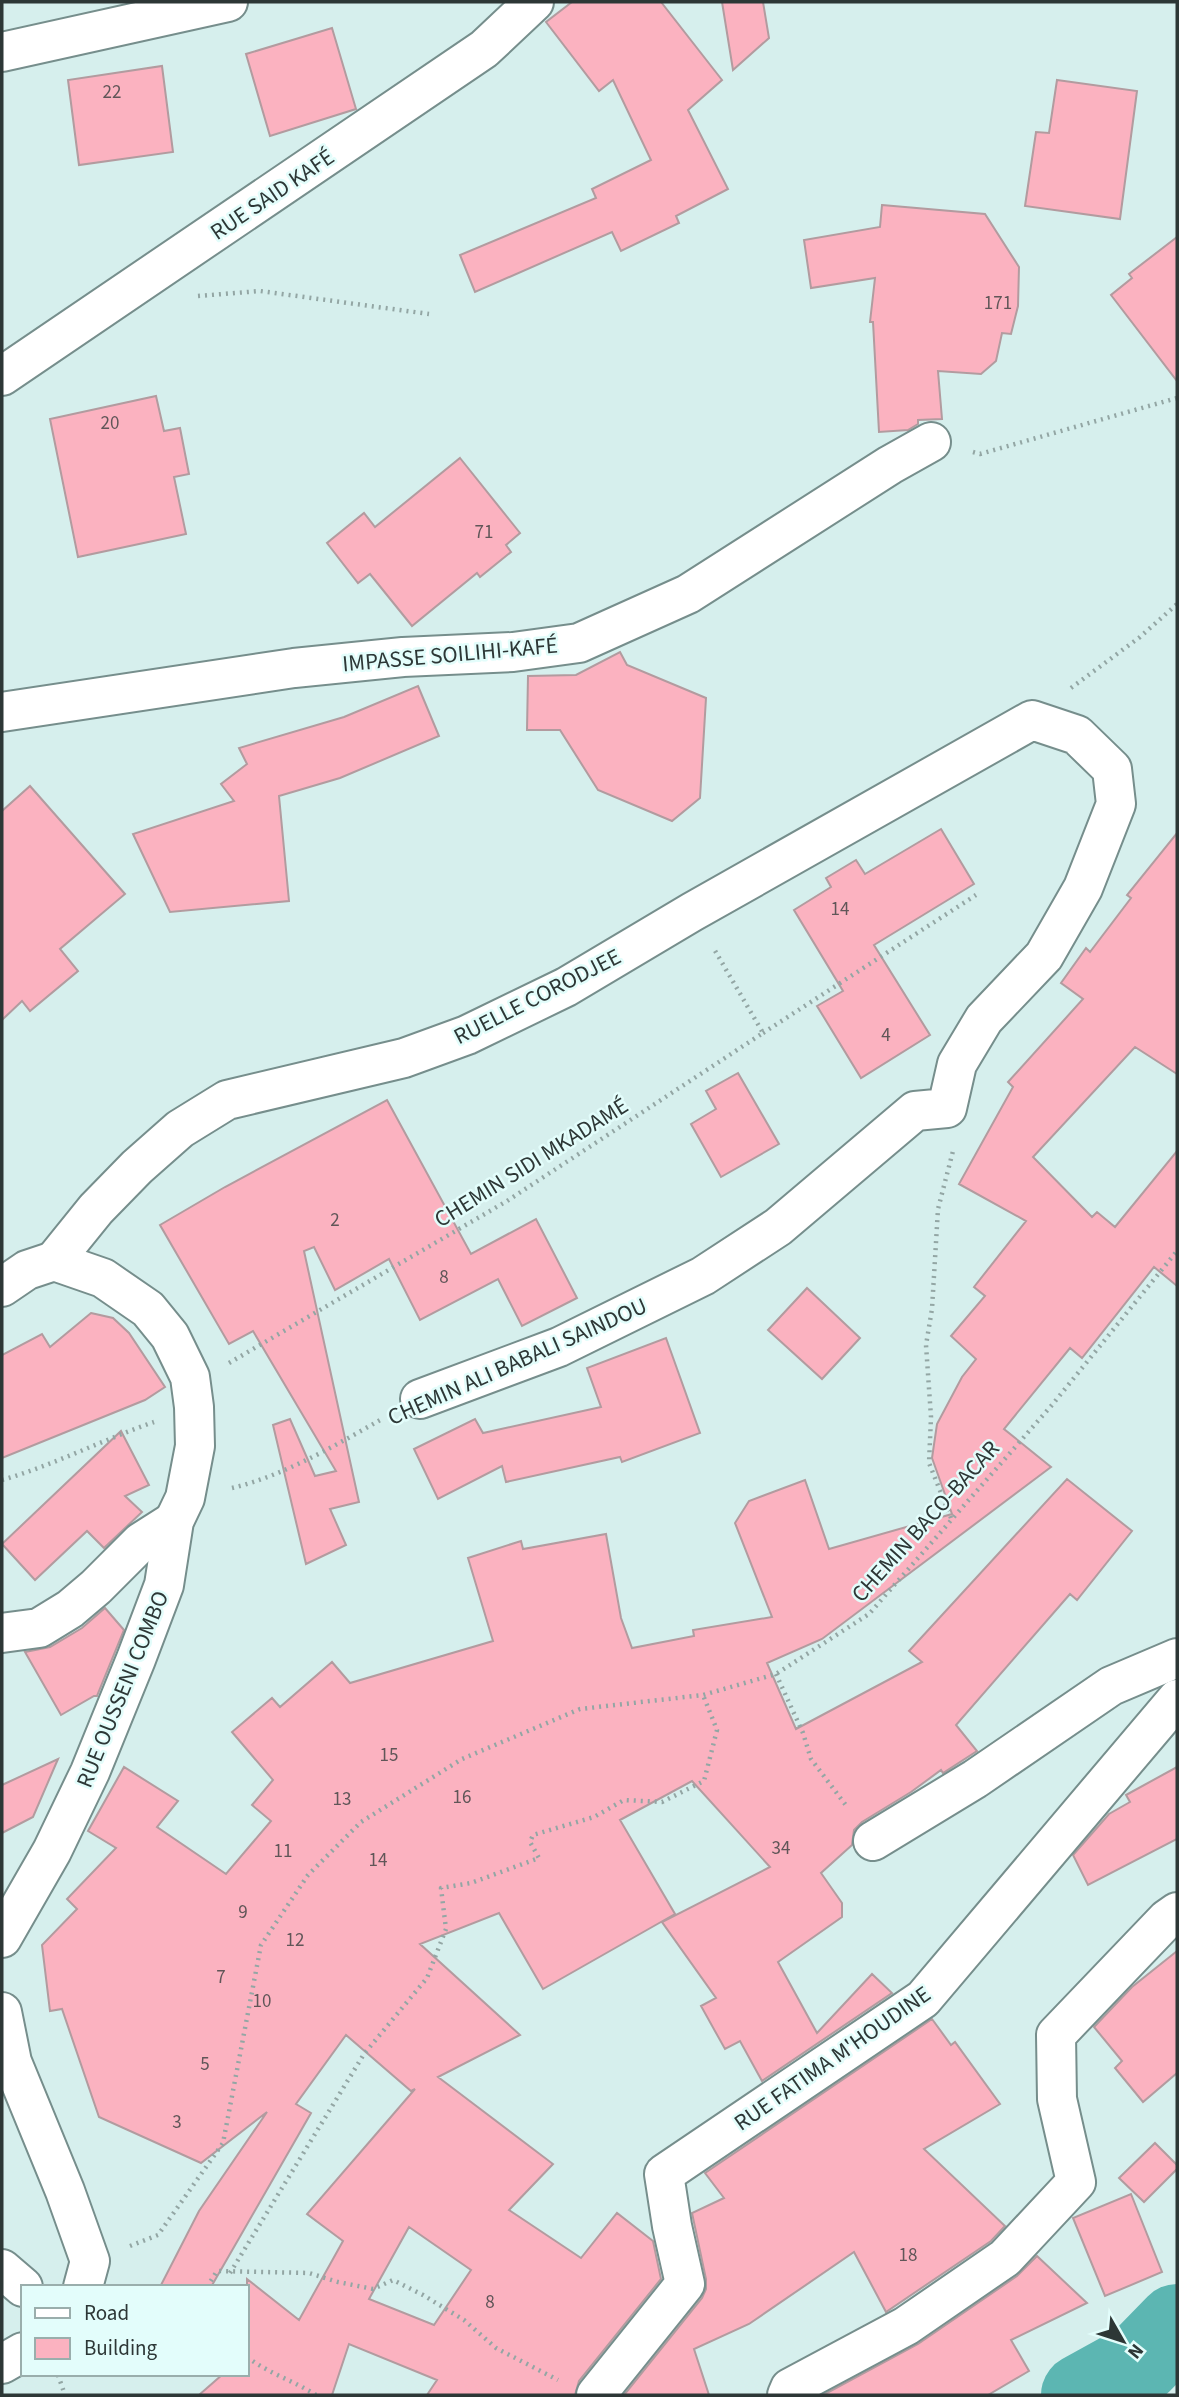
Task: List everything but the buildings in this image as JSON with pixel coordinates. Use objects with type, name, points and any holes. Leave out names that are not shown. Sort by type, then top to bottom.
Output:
[{"type":"street","points":[[2,51],[228,2]]},
{"type":"street","name":"RUE SAID KAFÉ","points":[[2,376],[484,49],[534,2]]},
{"type":"street","name":"IMPASSE SOILIHI-KAFÉ","points":[[2,712],[294,668],[403,657],[513,652],[579,643],[688,594],[890,465],[931,442]]},
{"type":"street","points":[[947,1108],[957,1064],[984,1019],[1044,956],[1083,888],[1116,804],[1112,769],[1077,735],[1032,720]]},
{"type":"street","name":"RUELLE CORODJEE","points":[[54,1261],[96,1209],[137,1167],[180,1129],[227,1100],[404,1058],[467,1035],[566,986],[1032,720]]},
{"type":"street","name":"CHEMIN ALI BABALI SAINDOU","points":[[420,1399],[559,1347],[704,1276],[778,1227],[915,1111],[947,1108]]},
{"type":"street","points":[[2,1287],[26,1270],[54,1261]]},
{"type":"street","name":"RUE OUSSENI COMBO","points":[[2,1938],[52,1851],[90,1772],[164,1585],[195,1446],[192,1396],[181,1355],[170,1336],[148,1309],[103,1278],[54,1261]]},
{"type":"street","points":[[2,1633],[39,1628],[70,1609],[179,1509]]},
{"type":"street","points":[[873,1841],[975,1779],[1111,1686],[1177,1658]]},
{"type":"street","name":"RUE FATIMA M'HOUDINE","points":[[596,2395],[685,2284],[664,2174],[923,1999],[1177,1699]]},
{"type":"street","points":[[787,2395],[790,2388],[906,2326],[1006,2259],[1076,2182],[1057,2099],[1056,2035],[1167,1919],[1177,1912]]},
{"type":"street","points":[[2,2012],[12,2062],[65,2191],[86,2274]]},
{"type":"street","points":[[2,2269],[21,2285]]},
{"type":"street","points":[[2,2364],[21,2354]]},
{"type":"path","points":[[192,297],[260,291],[429,314]]},
{"type":"path","points":[[931,442],[980,454],[1177,398]]},
{"type":"path","points":[[1032,720],[1090,672],[1140,637],[1177,604]]},
{"type":"path","name":"CHEMIN SIDI MKADAMÉ","points":[[2,1480],[34,1471],[121,1433],[192,1396],[507,1201],[976,895]]},
{"type":"path","points":[[692,912],[763,1033]]},
{"type":"path","points":[[947,1108],[954,1149],[938,1209],[932,1309],[926,1345],[931,1418],[929,1463],[951,1518]]},
{"type":"path","name":"CHEMIN BACO-BACAR","points":[[86,2274],[158,2235],[223,2143],[261,1945],[308,1875],[361,1822],[462,1759],[580,1709],[703,1695],[776,1674],[869,1614],[1052,1405],[1177,1251]]},
{"type":"path","name":"CHEMIN ALI BABALI SAINDOU","points":[[179,1509],[253,1483],[335,1445],[420,1399]]},
{"type":"path","points":[[776,1674],[803,1732],[811,1759],[873,1841]]},
{"type":"path","points":[[230,2273],[363,2054],[428,1978],[446,1929],[441,1888],[471,1883],[539,1858],[530,1842],[533,1835],[594,1817],[624,1800],[662,1802],[704,1781],[717,1730],[703,1695]]},
{"type":"path","points":[[208,2285],[217,2271],[309,2273],[373,2289],[393,2280],[424,2295],[464,2320],[496,2348],[560,2381]]},
{"type":"path","points":[[248,2358],[316,2395]]},
{"type":"path","points":[[59,2376],[65,2395]]},
{"type":"waterway","points":[[1082,2395],[1140,2363],[1177,2325]]}]
